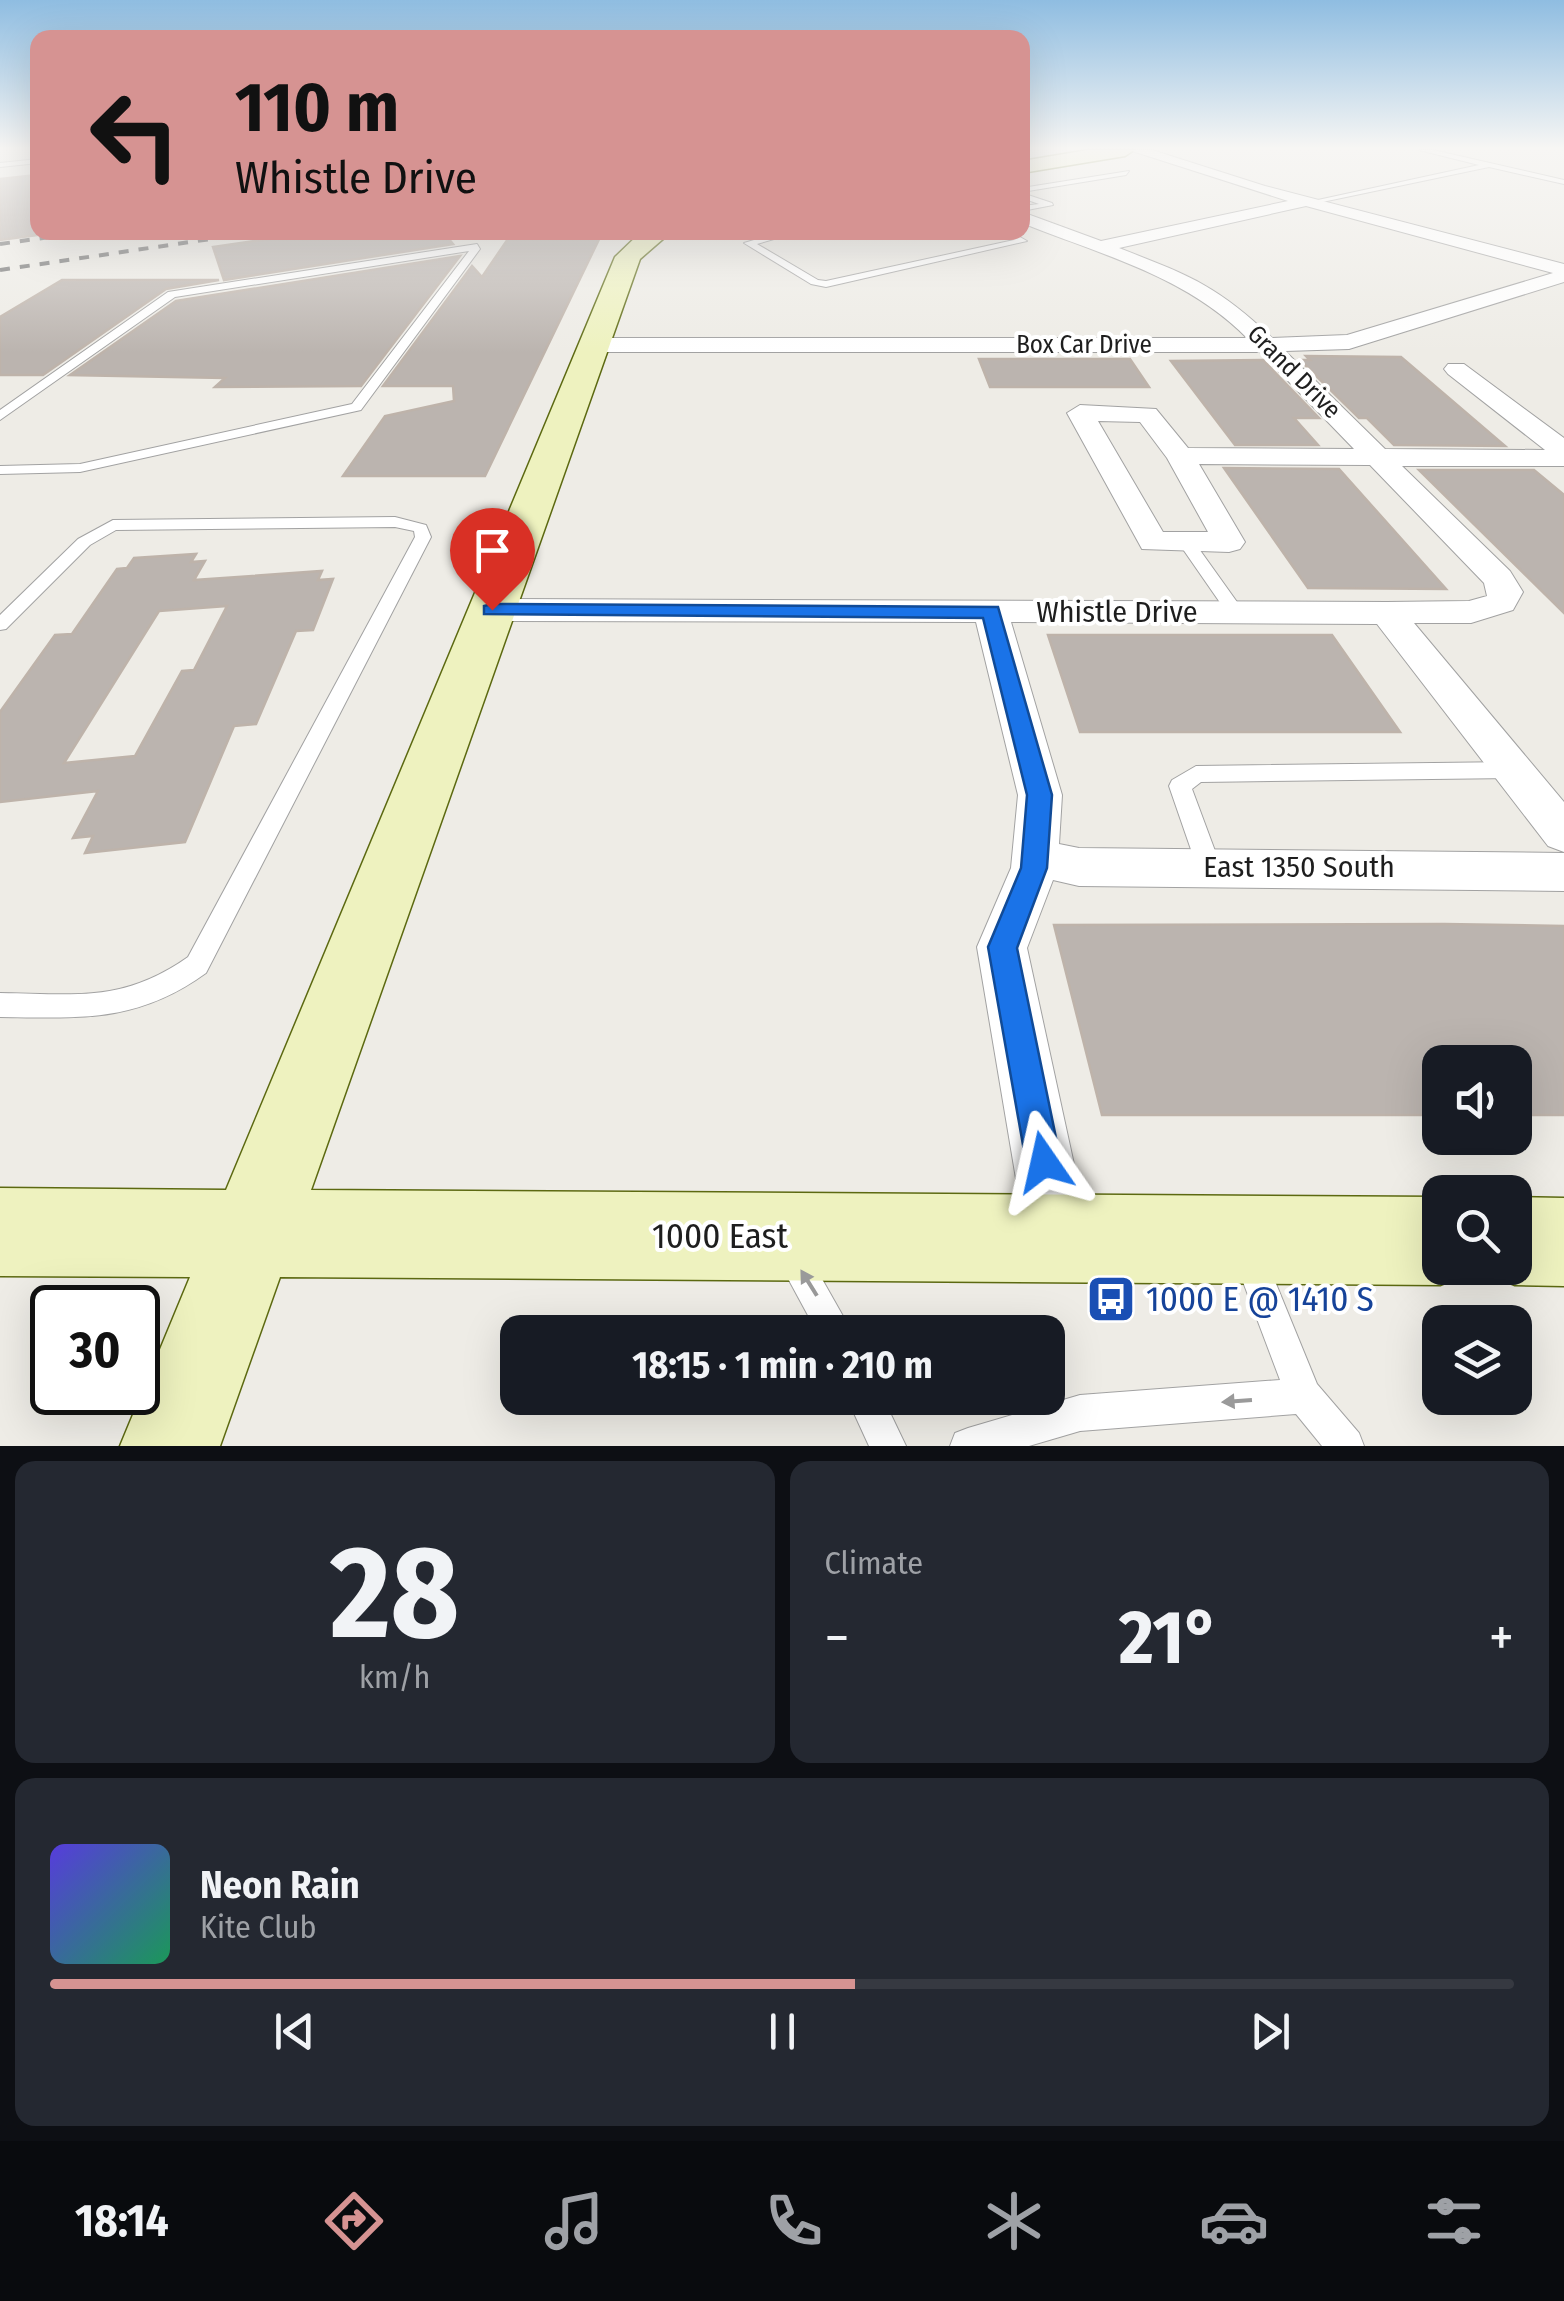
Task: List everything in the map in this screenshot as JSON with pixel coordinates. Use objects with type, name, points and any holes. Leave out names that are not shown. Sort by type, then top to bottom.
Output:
[{"type":"street","points":[[1099,247],[1239,217]]},
{"type":"street","points":[[1374,217],[1564,273]]},
{"type":"street","points":[[1385,217],[1564,261]]},
{"type":"street","name":"Grand Drive","points":[[1030,220],[1192,283],[1228,307],[1498,578],[1506,592],[1501,602]]},
{"type":"street","points":[[170,1446],[628,256],[645,240]]},
{"type":"street","name":"Box Car Drive","points":[[594,345],[1270,346],[1348,342],[1564,273]]},
{"type":"street","points":[[1456,369],[1564,455]]},
{"type":"street","points":[[1080,413],[1146,414],[1180,456],[1229,542],[1154,542],[1080,413]]},
{"type":"street","points":[[1180,456],[1564,455]]},
{"type":"street","name":"Whistle Drive","points":[[492,610],[1387,613],[1471,612],[1501,602]]},
{"type":"street","points":[[991,612],[1040,795],[1035,858],[1014,926],[1002,947],[1058,1238]]},
{"type":"street","points":[[1387,613],[1564,834]]},
{"type":"street","name":"East 1350 South","points":[[1035,858],[1078,867],[1564,872]]},
{"type":"street","name":"1000 East","points":[[0,1232],[1422,1241]]},
{"type":"street","points":[[1532,1242],[1564,1242]]},
{"type":"lane","points":[[761,240],[749,243],[815,282],[826,284],[1023,242],[1019,240]]},
{"type":"lane","points":[[0,416],[172,294],[477,247],[356,407],[80,468],[0,470]]},
{"type":"lane","points":[[0,625],[84,542],[113,526],[152,522],[394,522],[421,528],[424,537],[197,965],[157,994],[122,1004],[0,1005]]},
{"type":"lane","points":[[1186,542],[1236,613]]},
{"type":"lane","points":[[1209,867],[1180,786],[1196,774],[1513,770]]},
{"type":"lane","points":[[779,1236],[825,1315]]},
{"type":"lane","points":[[1242,1239],[1304,1396],[1346,1446]]},
{"type":"lane","points":[[968,1446],[1080,1413],[1304,1396]]},
{"type":"lane","points":[[874,1415],[888,1446]]},
{"type":"building","points":[[0,217],[30,217],[30,236],[0,240]]},
{"type":"building","points":[[262,240],[450,240],[453,244],[224,280],[213,247]]},
{"type":"building","points":[[507,240],[599,240],[485,476],[343,476],[385,416],[454,401],[453,386],[383,386],[472,266],[482,277]]},
{"type":"building","points":[[460,256],[361,386],[215,387],[225,378],[70,375],[176,301]]},
{"type":"building","points":[[62,280],[219,280],[166,289],[43,375],[0,375],[0,317]]},
{"type":"building","points":[[1306,356],[1401,357],[1505,446],[1394,445],[1367,418],[1359,418],[1300,360],[1310,360]]},
{"type":"building","points":[[979,359],[1130,359],[1149,387],[990,387]]},
{"type":"building","points":[[1263,360],[1319,418],[1294,418],[1318,445],[1235,445],[1171,361]]},
{"type":"building","points":[[1224,468],[1339,469],[1446,589],[1308,588]]},
{"type":"building","points":[[1419,470],[1534,470],[1564,495],[1564,613]]},
{"type":"building","points":[[196,554],[191,562],[205,561],[194,580],[322,571],[318,580],[333,579],[313,630],[296,631],[256,724],[234,726],[185,842],[85,853],[93,836],[73,838],[98,791],[0,802],[0,712],[55,635],[72,634],[117,569],[127,568],[134,558]],"holes":[[[227,606],[194,670],[182,671],[135,756],[64,763],[159,611]]]},
{"type":"building","points":[[1048,635],[1332,635],[1400,732],[1080,732]]},
{"type":"building","points":[[1054,925],[1564,926],[1564,1115],[1532,1115],[1532,1045],[1422,1045],[1422,1115],[1102,1115]]},
{"type":"railway","points":[[0,244],[30,240]]},
{"type":"railway","points":[[0,270],[204,240]]},
{"type":"place","name":"1000 E @ 1410 S","points":[[1111,1299]]},
{"type":"route","points":[[492,610],[991,612],[1040,795],[1034,868],[1014,926],[1002,947],[1044,1162]]}]
